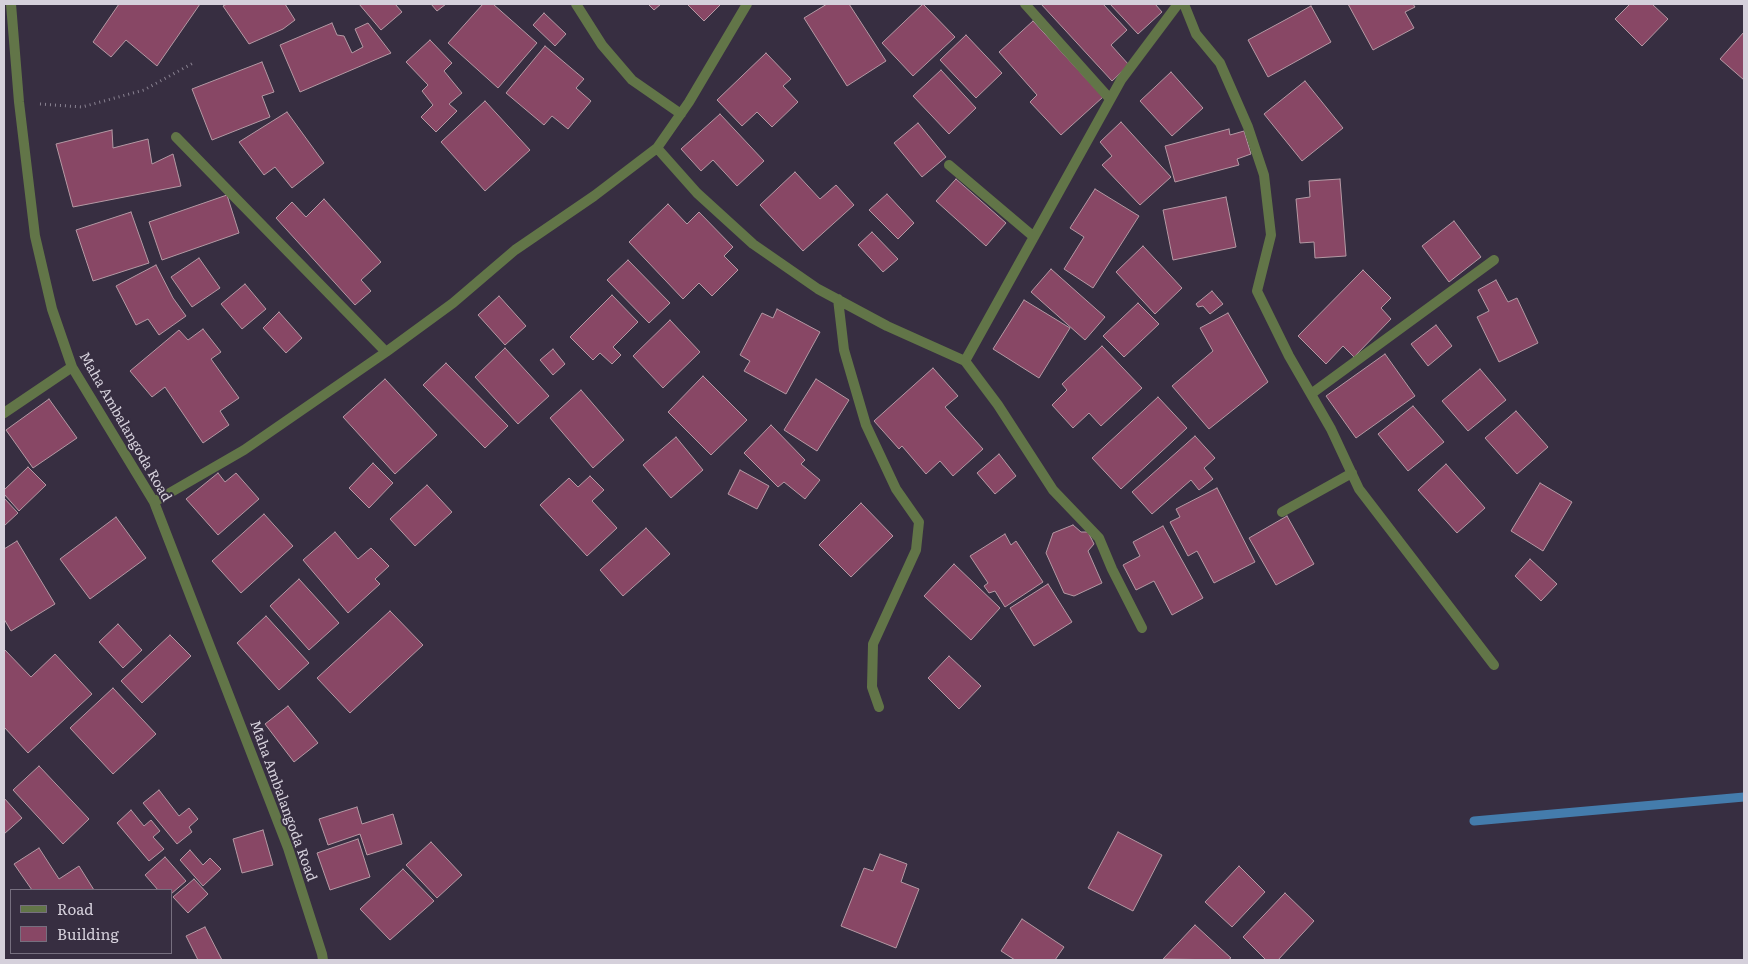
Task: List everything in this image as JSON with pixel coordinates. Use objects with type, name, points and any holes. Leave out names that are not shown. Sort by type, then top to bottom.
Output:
[{"type":"street","name":"Maha Ambalangoda Road","points":[[11,4],[8,25],[35,236],[52,310],[72,367],[154,502],[288,848],[323,960]]},
{"type":"street","points":[[576,4],[602,45],[632,80],[681,114]]},
{"type":"street","points":[[154,502],[244,450],[386,352],[453,303],[516,250],[594,196],[657,148],[681,114],[747,4]]},
{"type":"street","points":[[1025,4],[1110,99]]},
{"type":"street","points":[[965,361],[1121,80],[1178,4]]},
{"type":"street","points":[[1184,4],[1196,34],[1220,63],[1248,126],[1264,175],[1271,235],[1257,291],[1289,356],[1332,429],[1359,489],[1494,665]]},
{"type":"street","points":[[176,137],[386,352]]},
{"type":"street","points":[[657,148],[697,193],[753,244],[818,289],[887,326],[965,361],[998,405],[1053,490],[1099,538],[1112,569],[1142,628]]},
{"type":"street","points":[[949,165],[1034,237]]},
{"type":"street","points":[[1311,394],[1494,260]]},
{"type":"street","points":[[838,299],[844,350],[866,425],[896,489],[919,522],[916,550],[873,644],[872,687],[879,707]]},
{"type":"street","points":[[4,413],[72,367]]},
{"type":"street","points":[[1282,512],[1352,473]]},
{"type":"path","points":[[19,102],[82,107],[144,90],[195,62]]},
{"type":"building","points":[[119,4],[200,4],[157,66],[126,40],[111,57],[93,42]]},
{"type":"building","points":[[227,4],[285,4],[295,20],[283,29],[249,44],[223,6]]},
{"type":"building","points":[[359,4],[395,4],[402,12],[381,30]]},
{"type":"building","points":[[431,4],[446,4],[437,11]]},
{"type":"building","points":[[483,4],[493,4],[537,43],[498,88],[448,43]]},
{"type":"building","points":[[648,4],[661,4],[654,10]]},
{"type":"building","points":[[687,4],[721,4],[704,21]]},
{"type":"building","points":[[827,4],[849,4],[886,61],[847,86],[804,18]]},
{"type":"building","points":[[923,4],[955,37],[913,76],[882,43]]},
{"type":"building","points":[[1041,4],[1103,4],[1127,30],[1111,45],[1129,65],[1112,81]]},
{"type":"building","points":[[1110,4],[1155,4],[1162,12],[1138,34]]},
{"type":"building","points":[[1348,4],[1413,4],[1415,7],[1405,12],[1414,28],[1373,50]]},
{"type":"building","points":[[1630,4],[1652,4],[1668,19],[1642,46],[1615,19]]},
{"type":"building","points":[[1311,6],[1331,42],[1268,77],[1248,40]]},
{"type":"building","points":[[544,13],[566,34],[555,46],[533,25]]},
{"type":"building","points":[[1033,21],[1103,97],[1061,135],[1030,102],[1037,95],[999,52]]},
{"type":"building","points":[[332,23],[337,35],[344,36],[352,53],[363,47],[355,29],[368,23],[391,53],[300,92],[280,45]]},
{"type":"building","points":[[1744,32],[1744,80],[1720,59]]},
{"type":"building","points":[[966,35],[1002,73],[976,98],[940,60]]},
{"type":"building","points":[[430,40],[452,63],[444,71],[462,93],[449,104],[457,111],[436,132],[421,117],[433,105],[422,91],[428,85],[406,62]]},
{"type":"building","points":[[545,46],[584,79],[576,88],[591,101],[568,129],[552,116],[544,125],[506,93]]},
{"type":"building","points":[[766,53],[791,79],[783,86],[798,102],[772,127],[757,112],[742,126],[717,100]]},
{"type":"building","points":[[262,62],[274,92],[262,96],[270,117],[212,140],[192,89]]},
{"type":"building","points":[[941,70],[976,108],[949,134],[913,96]]},
{"type":"building","points":[[1171,72],[1203,108],[1172,136],[1140,101]]},
{"type":"building","points":[[1305,81],[1343,128],[1302,161],[1264,114]]},
{"type":"building","points":[[485,101],[530,150],[485,191],[441,142]]},
{"type":"building","points":[[287,112],[324,163],[292,188],[275,167],[264,175],[239,142]]},
{"type":"building","points":[[720,114],[764,161],[737,186],[713,160],[701,171],[681,149]]},
{"type":"building","points":[[1121,122],[1171,177],[1140,205],[1102,165],[1112,156],[1100,142]]},
{"type":"building","points":[[918,123],[946,157],[922,177],[894,143]]},
{"type":"building","points":[[1229,129],[1230,135],[1244,131],[1251,154],[1237,159],[1239,165],[1175,182],[1165,146]]},
{"type":"building","points":[[112,130],[113,148],[148,139],[152,164],[173,154],[181,186],[73,207],[56,144]]},
{"type":"building","points":[[795,172],[820,199],[836,185],[854,205],[803,251],[760,205]]},
{"type":"building","points":[[956,179],[1006,223],[986,246],[936,201]]},
{"type":"building","points":[[1340,179],[1346,256],[1315,258],[1314,242],[1300,243],[1296,199],[1310,197],[1309,181]]},
{"type":"building","points":[[1095,189],[1139,216],[1093,288],[1064,269],[1084,237],[1070,228]]},
{"type":"building","points":[[887,194],[914,223],[898,239],[869,210]]},
{"type":"building","points":[[227,195],[239,233],[162,260],[149,222]]},
{"type":"building","points":[[1226,197],[1236,247],[1173,260],[1163,210]]},
{"type":"building","points":[[324,199],[381,262],[361,280],[371,291],[355,305],[276,218],[292,202],[306,217]]},
{"type":"building","points":[[668,204],[687,224],[699,212],[733,247],[724,256],[738,270],[712,296],[699,283],[683,299],[629,242]]},
{"type":"building","points":[[131,212],[149,263],[93,281],[76,230]]},
{"type":"building","points":[[1454,221],[1481,257],[1449,282],[1422,246]]},
{"type":"building","points":[[872,232],[898,259],[883,272],[858,245]]},
{"type":"building","points":[[1143,246],[1182,288],[1155,314],[1116,272]]},
{"type":"building","points":[[199,258],[220,288],[192,307],[171,277]]},
{"type":"building","points":[[628,260],[670,303],[649,323],[607,280]]},
{"type":"building","points":[[156,265],[173,298],[186,316],[159,335],[148,319],[136,325],[116,286]]},
{"type":"building","points":[[1051,269],[1105,317],[1085,340],[1031,292]]},
{"type":"building","points":[[1363,270],[1391,298],[1381,308],[1391,319],[1354,357],[1343,346],[1326,364],[1298,336]]},
{"type":"building","points":[[1496,280],[1508,302],[1517,298],[1538,343],[1499,362],[1477,317],[1489,311],[1478,290]]},
{"type":"building","points":[[245,284],[266,309],[242,329],[221,304]]},
{"type":"building","points":[[1212,291],[1223,304],[1210,314],[1203,306],[1198,307],[1196,304]]},
{"type":"building","points":[[612,295],[638,322],[613,347],[621,355],[612,364],[600,353],[593,360],[570,337]]},
{"type":"building","points":[[499,296],[526,326],[505,345],[478,315]]},
{"type":"building","points":[[1024,300],[1070,328],[1039,378],[993,349]]},
{"type":"building","points":[[1138,303],[1159,324],[1124,357],[1103,336]]},
{"type":"building","points":[[777,309],[820,332],[786,394],[744,371],[750,361],[740,355],[762,313],[773,318]]},
{"type":"building","points":[[279,312],[302,338],[286,353],[263,328]]},
{"type":"building","points":[[1228,313],[1268,382],[1209,429],[1172,386],[1213,351],[1200,328]]},
{"type":"building","points":[[670,320],[700,352],[663,388],[633,356]]},
{"type":"building","points":[[1436,325],[1452,346],[1428,366],[1411,344]]},
{"type":"building","points":[[203,329],[221,352],[211,359],[239,398],[220,411],[229,425],[203,443],[165,387],[152,397],[130,371],[179,330],[188,340]]},
{"type":"building","points":[[1102,346],[1142,388],[1101,426],[1089,413],[1073,428],[1052,405],[1067,390],[1062,384]]},
{"type":"building","points":[[505,348],[549,396],[518,424],[475,377]]},
{"type":"building","points":[[553,349],[565,364],[553,375],[540,360]]},
{"type":"building","points":[[1385,354],[1415,396],[1356,438],[1326,396]]},
{"type":"building","points":[[446,363],[508,426],[485,448],[423,385]]},
{"type":"building","points":[[933,368],[958,396],[945,407],[983,449],[953,476],[940,461],[926,474],[902,446],[899,449],[874,421]]},
{"type":"building","points":[[1480,369],[1506,400],[1468,431],[1442,401]]},
{"type":"building","points":[[703,376],[747,420],[711,455],[668,412]]},
{"type":"building","points":[[385,379],[437,435],[395,474],[343,417]]},
{"type":"building","points":[[816,379],[849,400],[817,451],[784,430]]},
{"type":"building","points":[[581,390],[624,440],[593,468],[550,418]]},
{"type":"building","points":[[1158,397],[1187,428],[1121,489],[1092,458]]},
{"type":"building","points":[[49,399],[77,438],[33,468],[6,430]]},
{"type":"building","points":[[1413,406],[1444,442],[1408,471],[1378,434]]},
{"type":"building","points":[[1516,411],[1548,447],[1517,474],[1485,438]]},
{"type":"building","points":[[771,425],[805,460],[801,464],[820,480],[805,499],[784,482],[778,487],[744,453]]},
{"type":"building","points":[[1195,436],[1215,458],[1204,468],[1213,479],[1199,490],[1191,480],[1152,514],[1132,492]]},
{"type":"building","points":[[676,437],[703,470],[671,498],[643,465]]},
{"type":"building","points":[[999,454],[1016,476],[995,494],[977,473]]},
{"type":"building","points":[[373,463],[393,483],[369,508],[349,488]]},
{"type":"building","points":[[1446,464],[1485,508],[1457,533],[1418,490]]},
{"type":"building","points":[[28,467],[46,485],[19,511],[4,494],[4,490]]},
{"type":"building","points":[[740,470],[769,486],[757,509],[728,494]]},
{"type":"building","points":[[218,473],[225,482],[236,473],[259,499],[218,535],[186,499]]},
{"type":"building","points":[[590,476],[604,490],[592,501],[617,528],[587,556],[540,505],[569,478],[578,487]]},
{"type":"building","points":[[1540,483],[1572,502],[1543,551],[1511,531]]},
{"type":"building","points":[[427,485],[452,512],[415,546],[390,519]]},
{"type":"building","points":[[1217,488],[1255,562],[1214,583],[1197,551],[1188,556],[1170,522],[1180,517],[1176,509]]},
{"type":"building","points":[[4,498],[18,513],[4,526]]},
{"type":"building","points":[[861,503],[893,536],[851,577],[819,545]]},
{"type":"building","points":[[264,514],[293,546],[241,593],[212,561]]},
{"type":"building","points":[[1287,516],[1314,564],[1276,585],[1249,538]]},
{"type":"building","points":[[116,517],[146,558],[90,599],[60,559]]},
{"type":"building","points":[[1073,525],[1081,532],[1088,532],[1094,544],[1088,551],[1102,583],[1074,596],[1064,593],[1046,553],[1053,533]]},
{"type":"building","points":[[1163,526],[1203,598],[1172,615],[1154,581],[1136,590],[1123,565],[1140,556],[1133,542]]},
{"type":"building","points":[[646,528],[670,554],[623,596],[600,570]]},
{"type":"building","points":[[335,532],[358,559],[371,548],[389,566],[375,579],[380,584],[348,613],[303,560]]},
{"type":"building","points":[[1005,534],[1011,545],[1016,541],[1043,582],[1005,607],[995,591],[989,593],[984,586],[988,583],[970,556]]},
{"type":"building","points":[[17,541],[55,604],[11,631],[4,619],[4,549]]},
{"type":"building","points":[[1530,559],[1557,584],[1541,601],[1515,576]]},
{"type":"building","points":[[954,564],[1000,608],[971,640],[924,596]]},
{"type":"building","points":[[299,579],[339,623],[309,650],[270,606]]},
{"type":"building","points":[[1048,584],[1072,622],[1034,646],[1010,608]]},
{"type":"building","points":[[390,611],[423,645],[350,713],[317,678]]},
{"type":"building","points":[[266,616],[309,663],[279,690],[237,643]]},
{"type":"building","points":[[118,624],[142,650],[123,668],[99,642]]},
{"type":"building","points":[[170,635],[191,656],[142,703],[121,681]]},
{"type":"building","points":[[4,649],[31,677],[55,654],[92,694],[28,753],[4,727]]},
{"type":"building","points":[[949,656],[981,686],[959,709],[928,678]]},
{"type":"building","points":[[113,688],[156,734],[113,774],[70,728]]},
{"type":"building","points":[[288,706],[318,743],[294,762],[265,724]]},
{"type":"building","points":[[39,766],[89,819],[63,844],[13,790]]},
{"type":"building","points":[[159,790],[179,816],[189,808],[198,819],[189,827],[192,832],[177,844],[143,803]]},
{"type":"building","points":[[4,798],[22,818],[4,834]]},
{"type":"building","points":[[357,807],[362,824],[393,814],[402,844],[367,855],[360,834],[328,845],[319,819]]},
{"type":"building","points":[[131,810],[144,826],[151,820],[160,831],[153,837],[164,849],[149,861],[117,823]]},
{"type":"building","points":[[263,830],[273,865],[242,873],[233,839]]},
{"type":"building","points":[[1118,832],[1162,855],[1133,911],[1088,888]]},
{"type":"building","points":[[358,839],[370,877],[330,890],[317,853]]},
{"type":"building","points":[[431,842],[462,875],[437,898],[406,865]]},
{"type":"building","points":[[39,848],[59,879],[79,866],[93,889],[31,889],[14,864]]},
{"type":"building","points":[[190,850],[203,865],[210,858],[221,869],[203,886],[180,860]]},
{"type":"building","points":[[880,854],[907,864],[901,882],[919,889],[896,948],[841,926],[864,868],[873,871]]},
{"type":"building","points":[[165,857],[186,881],[172,893],[172,889],[157,889],[145,875]]},
{"type":"building","points":[[1239,866],[1265,892],[1232,927],[1205,902]]},
{"type":"building","points":[[403,869],[434,901],[390,940],[360,909]]},
{"type":"building","points":[[194,879],[208,894],[188,913],[173,897]]},
{"type":"building","points":[[1285,893],[1314,921],[1278,960],[1266,960],[1243,937]]},
{"type":"building","points":[[1022,919],[1064,947],[1055,960],[1015,960],[1001,951]]},
{"type":"building","points":[[1195,925],[1231,958],[1228,960],[1163,959]]},
{"type":"building","points":[[205,927],[222,960],[198,960],[186,936]]},
{"type":"waterway","points":[[1474,821],[1744,797]]}]
